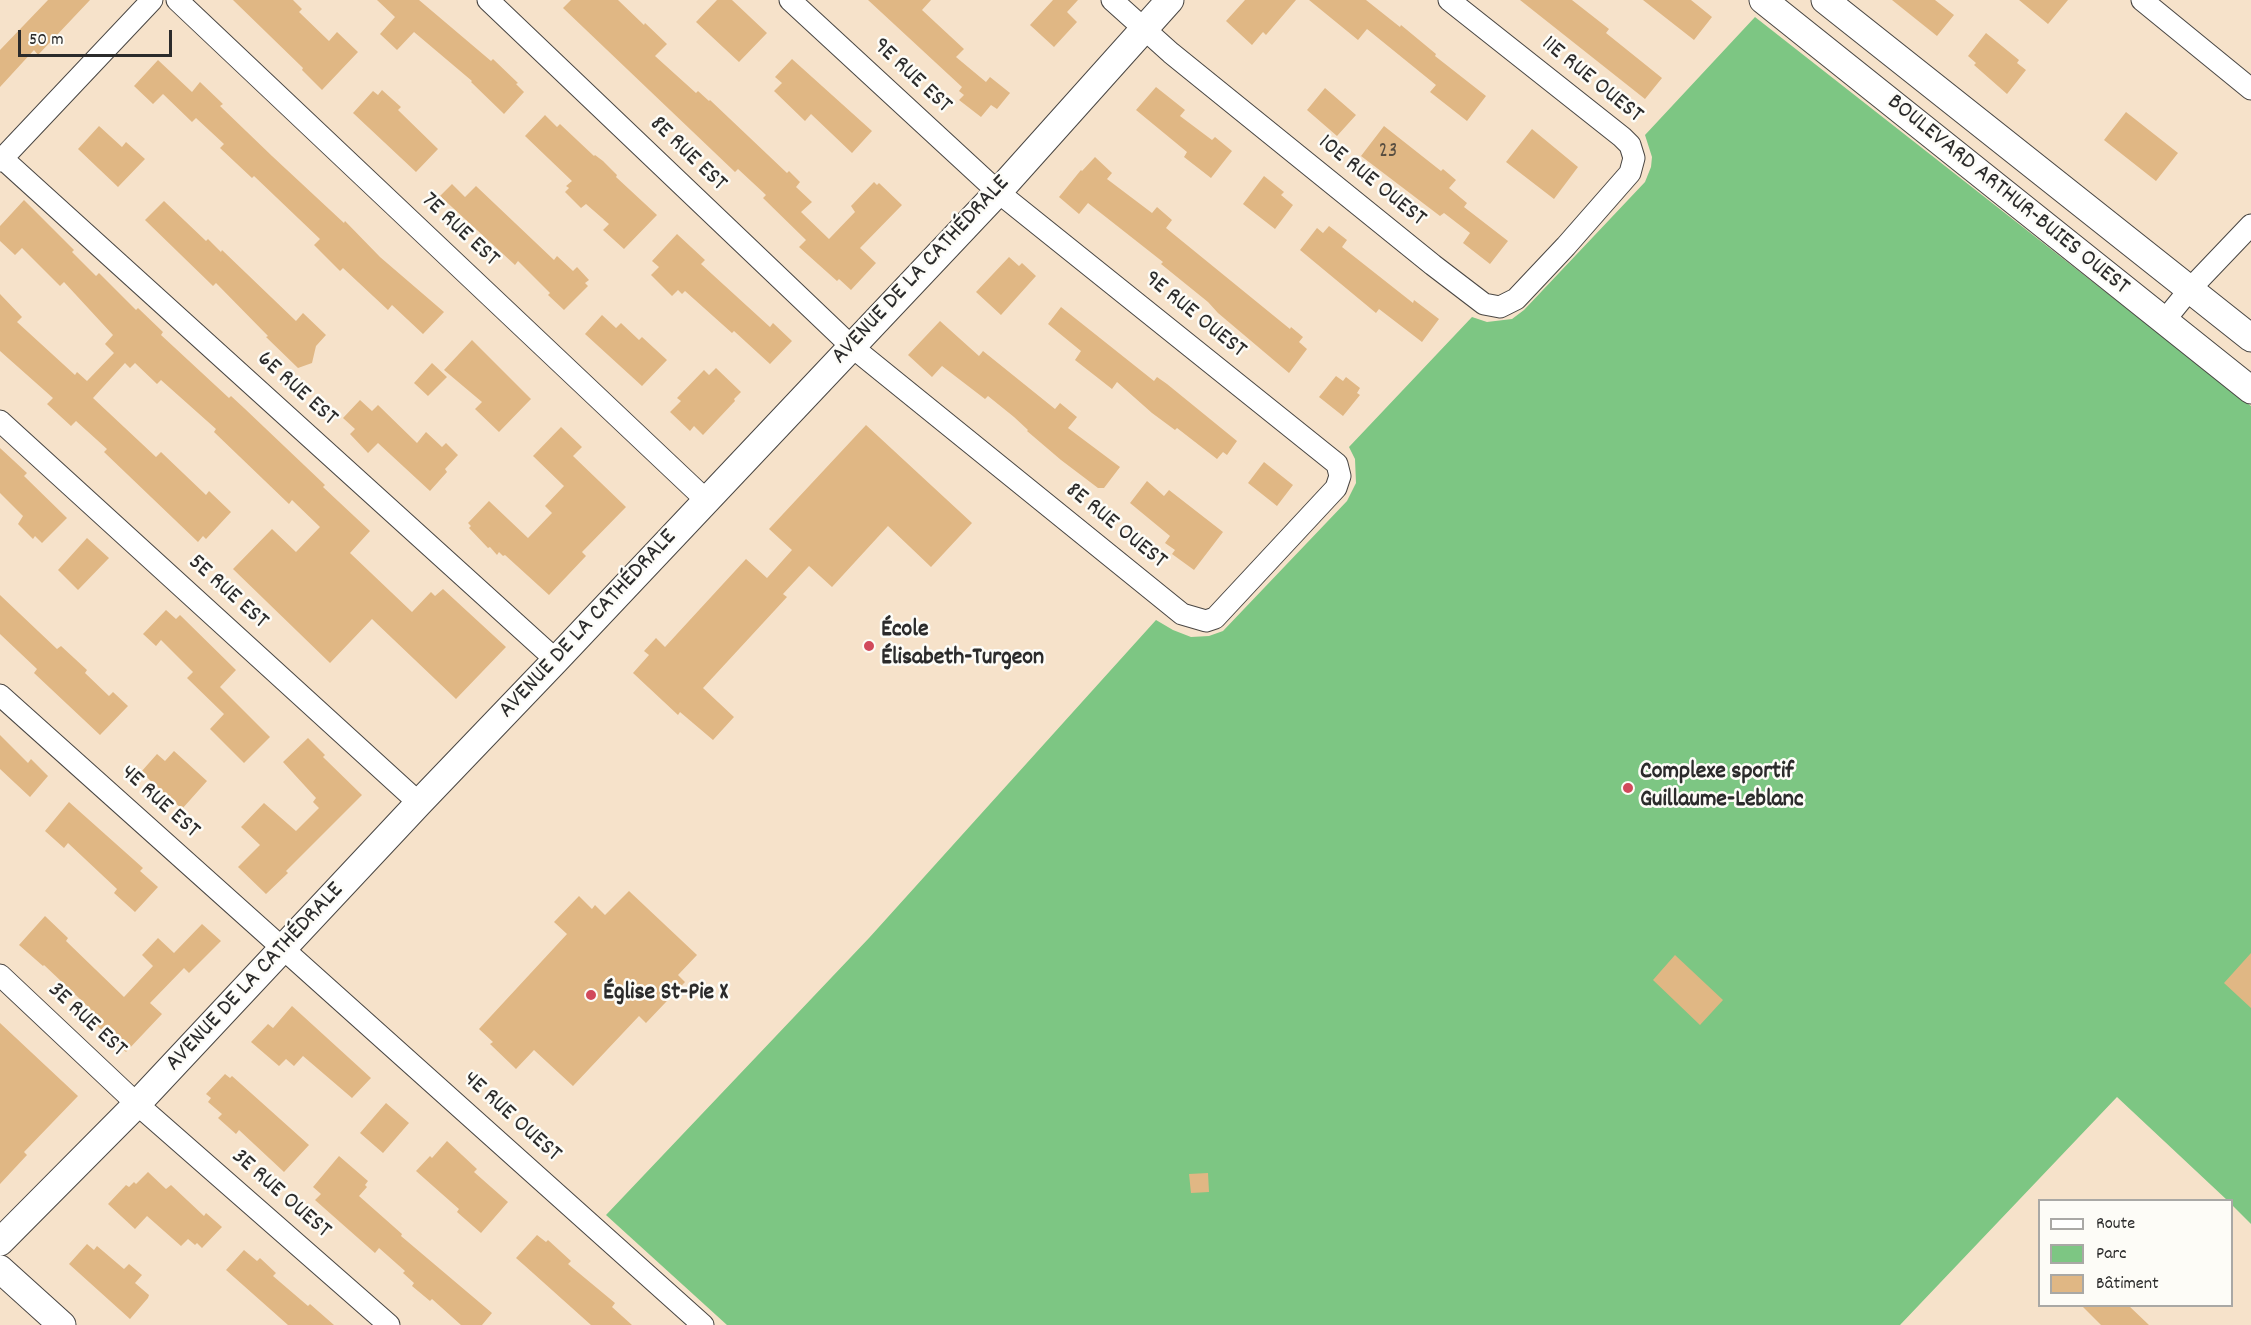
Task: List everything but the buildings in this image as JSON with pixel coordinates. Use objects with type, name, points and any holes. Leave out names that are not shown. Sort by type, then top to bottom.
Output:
[{"type":"street","points":[[1,159],[152,0]]},
{"type":"street","name":"7E RUE EST","points":[[177,0],[706,500]]},
{"type":"street","name":"8E RUE EST","points":[[488,0],[851,346]]},
{"type":"street","name":"9E RUE EST","points":[[790,0],[998,192]]},
{"type":"street","name":"10E RUE OUEST","points":[[1112,0],[1143,29],[1484,304],[1500,307],[1516,299],[1566,246]]},
{"type":"street","name":"AVENUE DE LA CATHÉDRALE","points":[[0,1242],[137,1104],[419,802],[998,192],[1170,0]]},
{"type":"street","name":"11E RUE OUEST","points":[[1449,0],[1630,145],[1634,158],[1630,173],[1566,246]]},
{"type":"street","name":"BOULEVARD ARTHUR-BUIES OUEST","points":[[1763,0],[2251,390]]},
{"type":"street","name":"BOULEVARD ARTHUR-BUIES OUEST","points":[[1825,0],[2251,338]]},
{"type":"street","points":[[2142,0],[2251,88]]},
{"type":"street","name":"6E RUE EST","points":[[1,159],[556,660]]},
{"type":"street","name":"9E RUE OUEST","points":[[998,192],[1338,464],[1340,476],[1336,488]]},
{"type":"street","points":[[2164,321],[2190,289],[2251,225]]},
{"type":"street","name":"8E RUE OUEST","points":[[851,346],[1182,614],[1200,620],[1212,620],[1219,615],[1336,488]]},
{"type":"street","name":"5E RUE EST","points":[[0,421],[419,802]]},
{"type":"street","name":"4E RUE EST","points":[[0,695],[285,948]]},
{"type":"street","name":"4E RUE OUEST","points":[[285,948],[703,1325]]},
{"type":"street","name":"3E RUE EST","points":[[0,975],[137,1104]]},
{"type":"street","name":"3E RUE OUEST","points":[[137,1104],[389,1325]]},
{"type":"street","points":[[0,1269],[62,1325]]},
{"type":"green space","name":"Complexe sportif Guillaume-Leblanc","points":[[1755,17],[2251,406],[2251,1224],[2233,1206],[2233,1199],[2226,1199],[2117,1097],[1900,1325],[727,1325],[606,1215],[869,938],[1156,620],[1191,637],[1209,636],[1223,631],[1347,501],[1356,483],[1355,459],[1349,447],[1472,317],[1487,322],[1512,319],[1524,310],[1645,182],[1652,157],[1645,135]]},
{"type":"place","name":"École Élisabeth-Turgeon","points":[[869,646]]},
{"type":"place","name":"Complexe sportif Guillaume-Leblanc","points":[[1628,788]]},
{"type":"place","name":"Église St-Pie X","points":[[591,995]]}]
